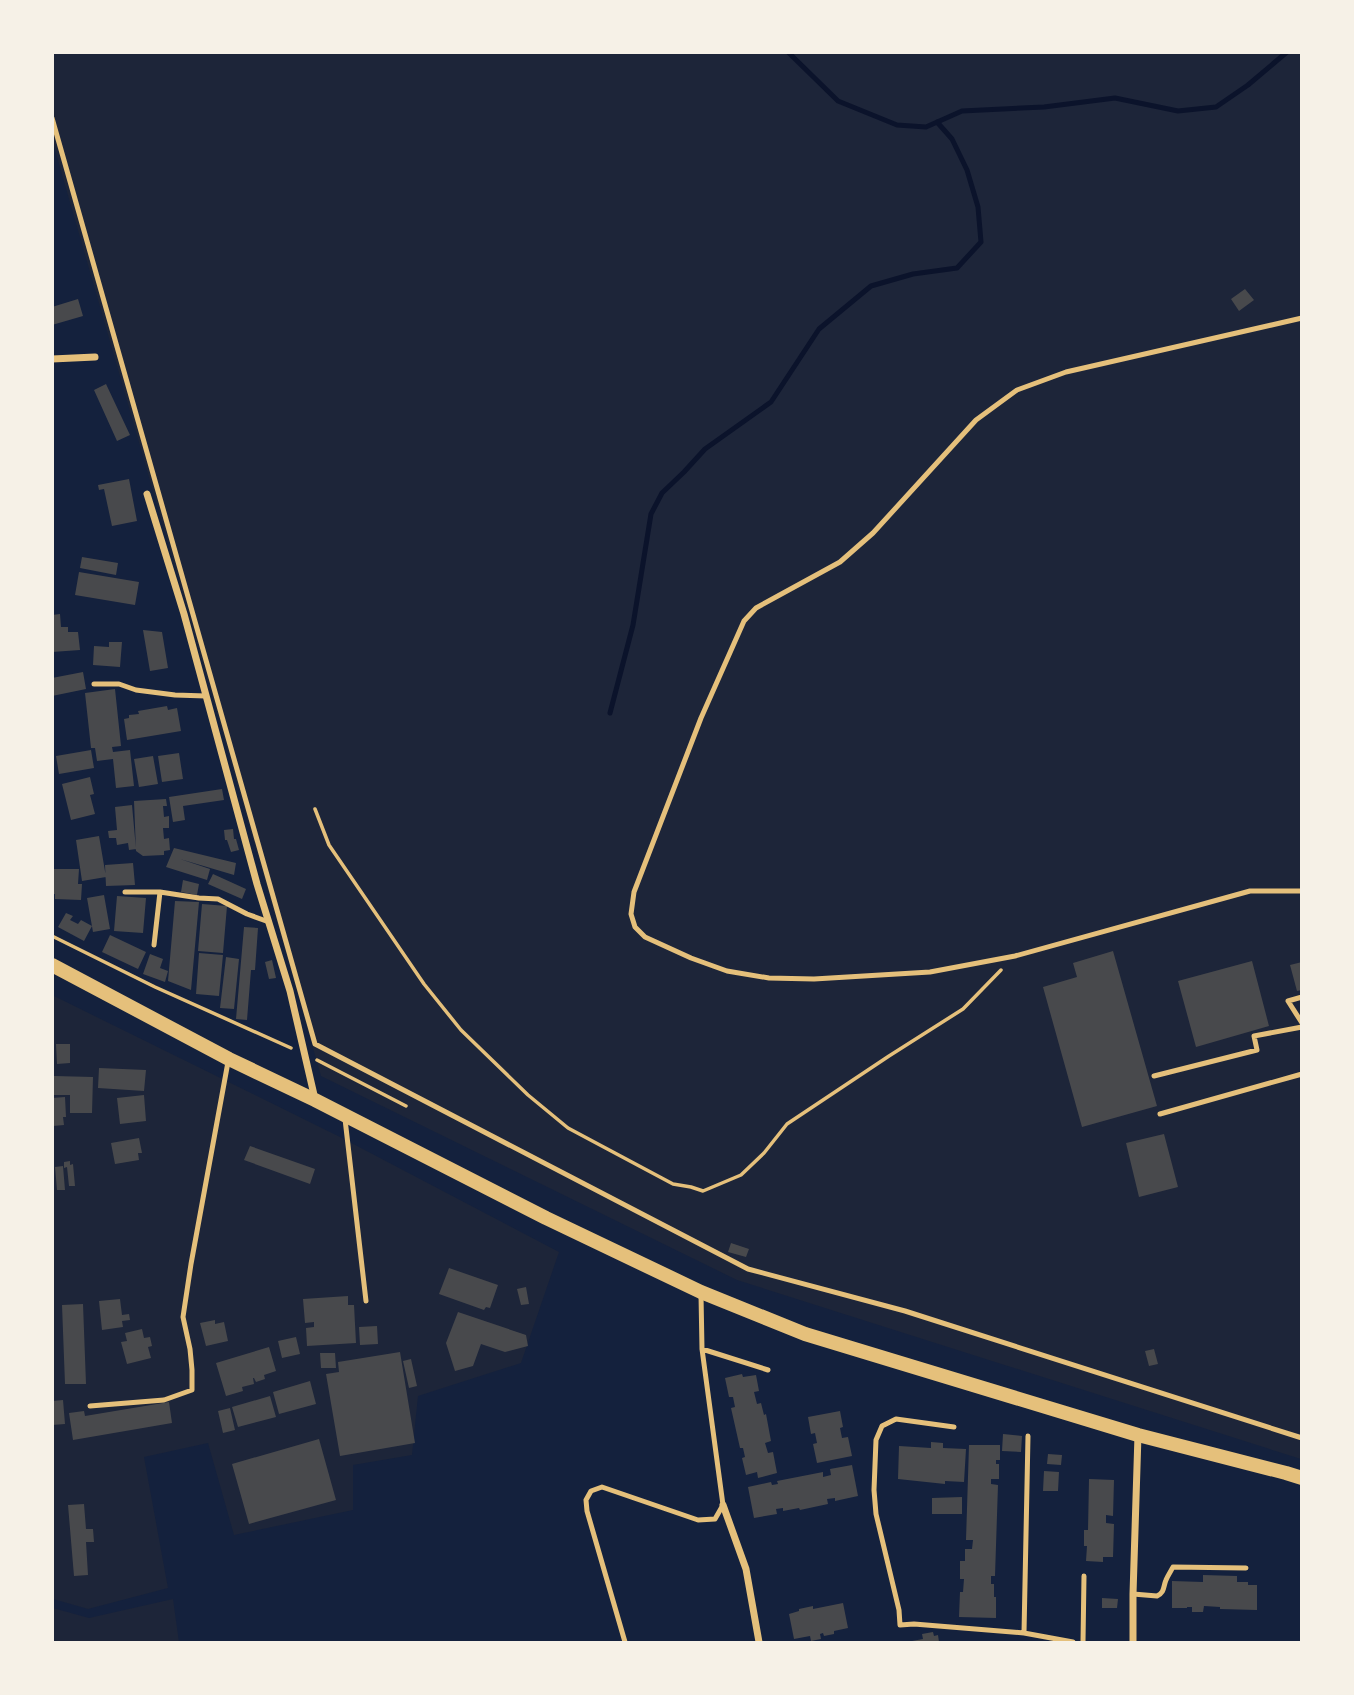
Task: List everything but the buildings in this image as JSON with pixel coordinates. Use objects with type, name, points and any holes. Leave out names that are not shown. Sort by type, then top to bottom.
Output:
[{"type":"main road","points":[[52,965],[229,1059],[546,1218],[701,1292],[804,1334],[1139,1435],[1301,1478]]},
{"type":"street","points":[[52,359],[95,358]]},
{"type":"street","points":[[147,494],[184,614],[257,884],[290,991],[315,1100]]},
{"type":"street","points":[[1133,1643],[1139,1435]]},
{"type":"street","points":[[723,1505],[746,1569],[758,1643]]},
{"type":"lane","points":[[52,118],[315,1044],[747,1269],[905,1311],[1301,1438]]},
{"type":"lane","points":[[1301,318],[1066,372],[1017,390],[976,420],[873,533],[840,562],[757,608],[744,621],[701,718],[634,892],[631,914],[635,927],[645,937],[727,971],[769,978],[814,979],[930,972],[1015,956],[1250,891],[1301,891]]},
{"type":"lane","points":[[94,684],[119,684],[136,690],[206,696]]},
{"type":"lane","points":[[125,892],[160,892],[218,899],[269,922]]},
{"type":"lane","points":[[154,945],[160,892]]},
{"type":"lane","points":[[1154,1076],[1257,1049],[1254,1036],[1301,1025],[1288,1001],[1301,997]]},
{"type":"lane","points":[[90,1406],[163,1399],[192,1390],[190,1349],[183,1317],[229,1059]]},
{"type":"lane","points":[[1160,1114],[1301,1074]]},
{"type":"lane","points":[[345,1115],[366,1301]]},
{"type":"lane","points":[[625,1643],[586,1500],[591,1490],[602,1487],[698,1520],[715,1519],[723,1505],[702,1349],[701,1292]]},
{"type":"lane","points":[[702,1349],[768,1370]]},
{"type":"lane","points":[[954,1427],[896,1419],[882,1426],[876,1440],[876,1514],[899,1610],[900,1625],[1024,1633],[1073,1643]]},
{"type":"lane","points":[[1024,1633],[1028,1436]]},
{"type":"lane","points":[[1133,1594],[1161,1595],[1166,1578],[1173,1567],[1246,1568]]},
{"type":"lane","points":[[1083,1643],[1084,1576]]},
{"type":"path","points":[[316,809],[329,845],[424,984],[461,1030],[528,1096],[568,1128],[673,1184],[704,1191],[741,1175],[764,1153],[787,1124],[963,1010],[1015,956]]},
{"type":"shaded area","points":[[53,53],[1301,53],[1301,1459],[737,1280],[321,1076],[53,143]]},
{"type":"shaded area","points":[[52,995],[340,1137],[559,1252],[521,1363],[418,1396],[412,1455],[353,1465],[353,1510],[234,1535],[208,1443],[144,1457],[168,1588],[88,1609],[53,1599]]},
{"type":"shaded area","points":[[173,1599],[179,1642],[53,1642],[53,1608],[89,1618]]},
{"type":"waterway","points":[[788,52],[838,101],[897,125],[926,127],[962,111],[1044,107],[1115,98],[1178,111],[1216,107],[1248,85],[1287,52]]},
{"type":"waterway","points":[[610,713],[633,625],[651,514],[662,493],[705,449],[771,402],[819,329],[871,286],[913,274],[957,268],[981,242],[978,207],[967,170],[952,139],[937,122]]}]
